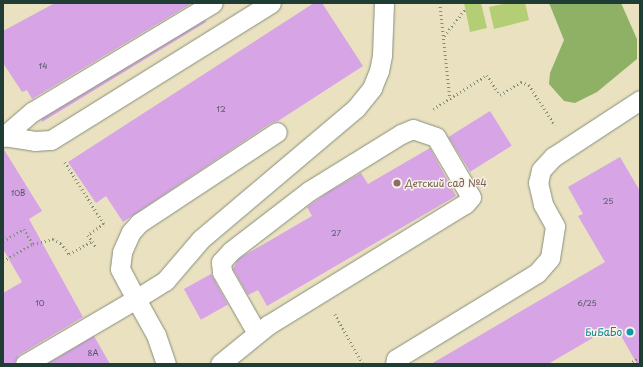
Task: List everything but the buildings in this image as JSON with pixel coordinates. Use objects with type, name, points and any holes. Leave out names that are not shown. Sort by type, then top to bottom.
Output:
[{"type":"lane","points":[[4,136],[32,112],[212,3]]},
{"type":"lane","points":[[4,136],[35,140],[51,140],[271,3]]},
{"type":"lane","points":[[26,364],[165,281],[180,266],[201,239],[356,108],[372,88],[379,71],[384,3]]},
{"type":"lane","points":[[395,364],[396,359],[527,280],[550,258],[555,226],[543,204],[538,183],[541,170],[545,164],[569,147],[640,100]]},
{"type":"lane","points":[[220,364],[258,333],[321,292],[465,204],[470,197],[436,137],[413,129],[401,134],[309,191],[231,251],[221,262],[222,272],[258,333]]},
{"type":"lane","points":[[166,364],[156,335],[120,269],[122,252],[131,232],[139,223],[277,132]]},
{"type":"path","points":[[440,3],[450,98]]},
{"type":"path","points":[[444,36],[465,9]]},
{"type":"path","points":[[431,110],[487,75],[500,95],[522,82],[525,83],[569,147]]},
{"type":"path","points":[[63,158],[104,224],[92,233]]},
{"type":"path","points":[[3,241],[24,229],[33,244]]},
{"type":"path","points":[[3,260],[33,244],[53,239],[61,242],[69,254],[91,242]]},
{"type":"path","points":[[321,292],[363,364]]},
{"type":"path","points":[[629,364],[640,358]]},
{"type":"green space","points":[[464,3],[481,3],[487,28],[470,32]]},
{"type":"green space","points":[[508,3],[525,3],[529,20],[494,29],[489,7]]},
{"type":"green space","points":[[549,3],[621,3],[637,39],[637,59],[597,92],[575,103],[564,101],[549,84],[550,73],[564,40]]},
{"type":"place","name":"Детский сад №4","points":[[397,183]]},
{"type":"place","name":"БиБаБо","points":[[630,332]]}]
